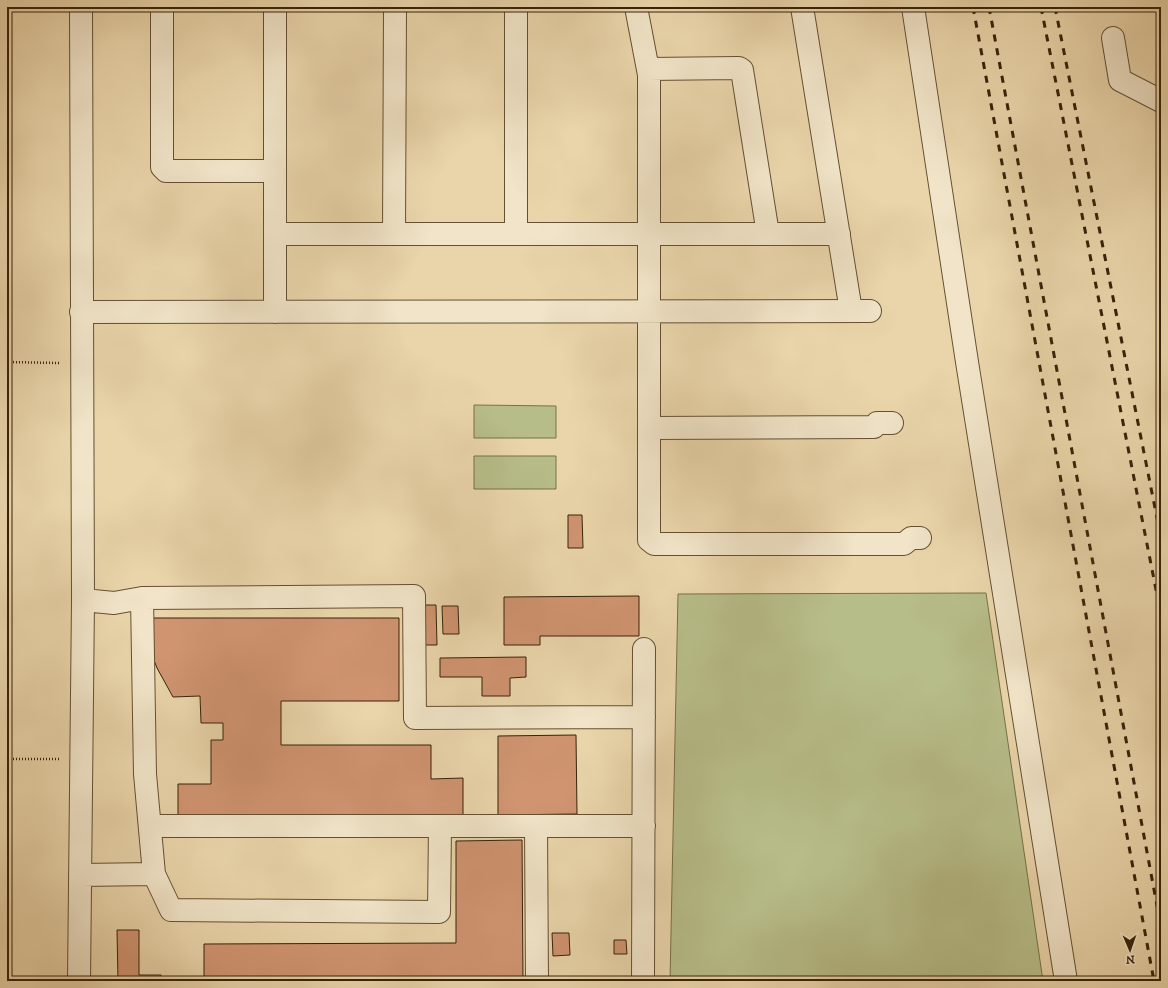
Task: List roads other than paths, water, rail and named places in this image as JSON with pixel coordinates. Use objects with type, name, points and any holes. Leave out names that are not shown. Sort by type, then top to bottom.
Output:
[{"type":"street","points":[[78,981],[82,600],[81,7]]},
{"type":"street","points":[[162,7],[162,166],[166,171],[275,171]]},
{"type":"street","points":[[275,7],[275,312]]},
{"type":"street","points":[[394,234],[395,7]]},
{"type":"street","points":[[516,7],[516,234]]},
{"type":"street","points":[[636,7],[648,69],[649,540],[654,544],[904,544],[911,538],[920,538]]},
{"type":"street","points":[[82,312],[861,311],[839,234],[802,7]]},
{"type":"street","points":[[913,7],[968,370],[1066,981]]},
{"type":"street","points":[[1112,38],[1120,80],[1161,100]]},
{"type":"street","points":[[648,69],[739,68],[742,70],[768,234]]},
{"type":"street","points":[[275,234],[839,234]]},
{"type":"street","points":[[649,428],[874,427],[878,423],[892,423]]},
{"type":"street","points":[[82,600],[114,603],[142,598],[414,596],[415,718],[644,717]]},
{"type":"street","points":[[142,598],[145,774],[154,874],[171,910],[439,912],[440,826]]},
{"type":"street","points":[[643,981],[644,649]]},
{"type":"street","points":[[150,826],[644,826]]},
{"type":"street","points":[[536,826],[537,981]]},
{"type":"street","points":[[80,875],[154,874]]},
{"type":"railway","points":[[973,7],[1154,981]]},
{"type":"railway","points":[[989,7],[1161,927]]},
{"type":"railway","points":[[1041,7],[1161,615]]},
{"type":"railway","points":[[1055,7],[1161,538]]}]
